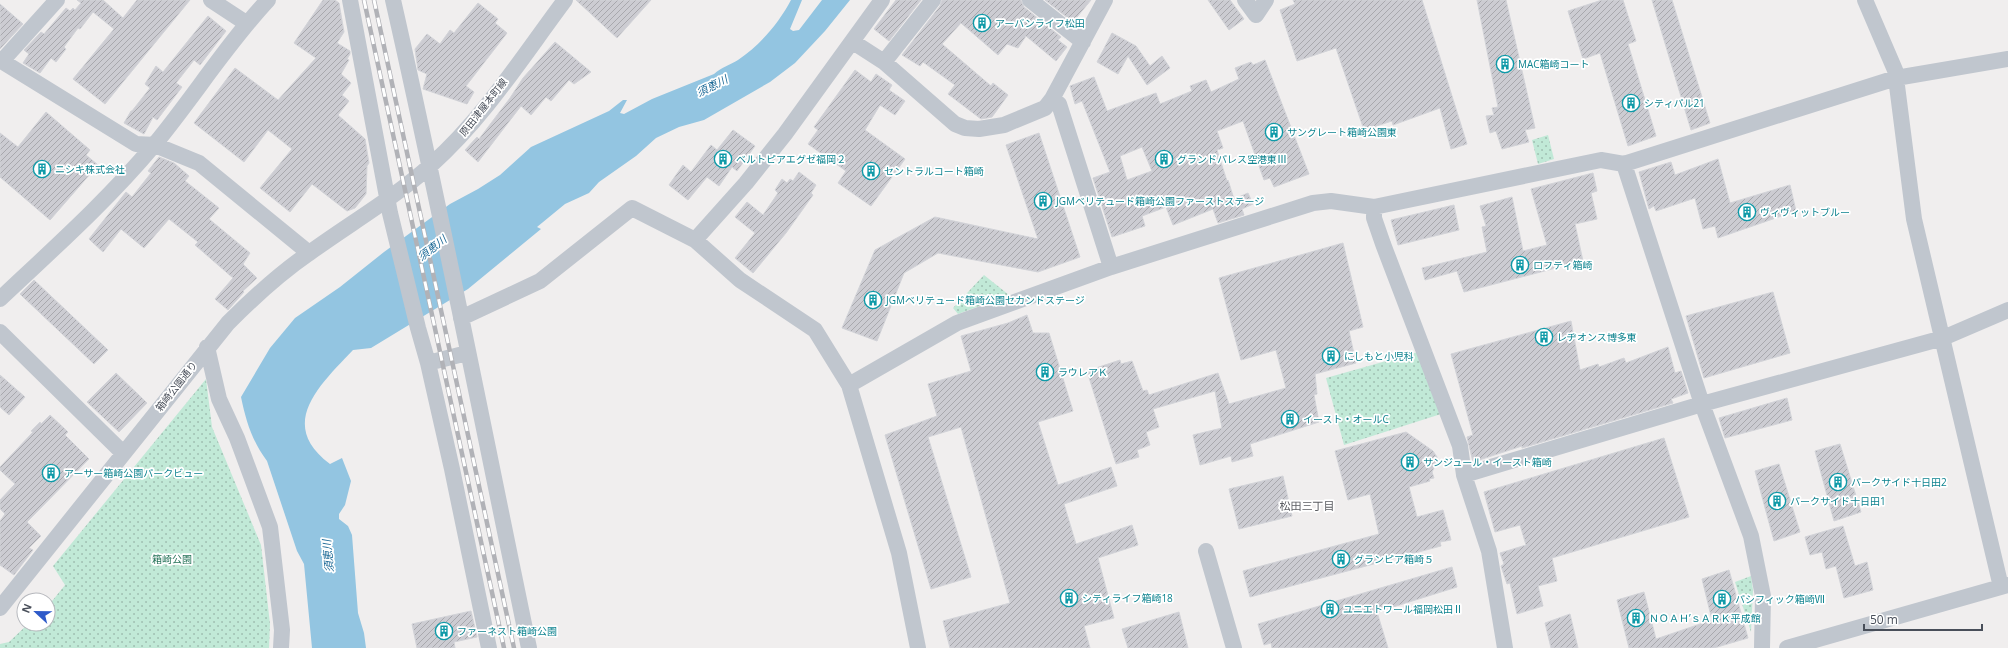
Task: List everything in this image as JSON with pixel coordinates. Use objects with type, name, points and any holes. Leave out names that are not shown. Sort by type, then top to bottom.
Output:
[{"type":"street","points":[[57,0],[1,61],[136,144],[154,145],[199,163],[309,253]]},
{"type":"street","points":[[212,0],[246,23]]},
{"type":"street","points":[[0,299],[107,199],[154,145],[246,23],[268,0]]},
{"type":"street","points":[[350,0],[389,207],[418,328],[428,363],[452,469],[489,648]]},
{"type":"street","points":[[393,0],[434,182],[458,298],[467,353],[529,648]]},
{"type":"street","name":"原田津屋本町線","points":[[389,207],[452,145],[481,111],[565,0]]},
{"type":"street","points":[[695,240],[746,183],[882,0]]},
{"type":"street","points":[[884,62],[933,0]]},
{"type":"street","points":[[1030,0],[1083,42]]},
{"type":"street","points":[[852,42],[884,62],[955,124],[965,128],[979,129],[1004,124],[1045,108],[1052,100],[1105,0]]},
{"type":"street","points":[[1245,0],[1256,15],[1266,0]]},
{"type":"street","points":[[1787,648],[2005,586],[1914,220],[1895,70],[1865,0]]},
{"type":"street","points":[[849,385],[957,323],[1111,267],[1313,203],[1331,201],[1374,207],[1601,160],[1624,164],[1896,78],[2008,59]]},
{"type":"street","points":[[1052,100],[1059,104],[1111,267]]},
{"type":"street","points":[[1624,164],[1702,404],[1751,536],[1763,596],[1762,648]]},
{"type":"street","name":"箱崎公園通り","points":[[0,608],[207,347],[250,301],[309,253],[389,207]]},
{"type":"street","points":[[1374,207],[1374,218],[1383,244],[1460,446],[1464,474],[1489,551],[1505,648]]},
{"type":"street","points":[[461,318],[540,281],[632,208],[695,240],[740,280],[815,330],[849,385],[899,553],[918,648]]},
{"type":"street","points":[[1464,474],[1702,404],[1943,338],[2008,310]]},
{"type":"street","points":[[0,332],[123,453]]},
{"type":"street","points":[[207,347],[220,399],[237,438],[270,527],[282,630],[281,648]]},
{"type":"street","points":[[428,363],[467,353]]},
{"type":"street","points":[[1206,551],[1234,648]]},
{"type":"green space","points":[[1548,135],[1554,159],[1538,164],[1532,140]]},
{"type":"green space","points":[[984,275],[1009,295],[958,314],[953,308]]},
{"type":"green space","points":[[1418,352],[1441,414],[1344,445],[1326,378]]},
{"type":"green space","name":"箱崎公園","points":[[206,379],[212,427],[261,545],[270,624],[269,648],[0,648],[0,644],[9,642],[20,632],[56,632],[56,596],[65,585],[53,566]]},
{"type":"green space","points":[[1751,576],[1753,590],[1751,632],[1735,582]]},
{"type":"water","name":"須恵川","points":[[791,0],[802,0],[790,29],[793,31],[799,30],[822,0],[850,0],[825,31],[795,63],[770,82],[704,120],[679,127],[656,138],[636,156],[599,182],[589,193],[565,204],[537,227],[541,229],[468,289],[371,348],[353,350],[317,390],[309,405],[305,419],[306,434],[314,449],[330,464],[342,458],[351,481],[345,505],[339,514],[339,519],[348,526],[352,535],[358,613],[364,633],[366,648],[312,648],[304,564],[297,551],[267,461],[257,446],[250,430],[241,397],[270,348],[295,318],[340,287],[384,252],[450,204],[500,175],[531,147],[609,111],[623,100],[627,100],[620,113],[624,114],[652,99],[714,74],[738,60],[754,48],[775,25]]},
{"type":"building","points":[[77,0],[103,0],[123,18],[137,0],[190,0],[105,104],[73,79],[114,29],[93,12],[80,29],[78,28],[64,47],[66,49],[56,62],[51,58],[40,73],[23,63],[29,54],[24,50],[41,32],[44,34],[66,8],[70,11],[73,8],[75,10],[81,3]]},
{"type":"building","points":[[323,0],[335,0],[339,3],[344,32],[337,43],[350,51],[347,59],[349,60],[341,74],[351,83],[342,95],[349,101],[338,115],[365,139],[369,163],[367,166],[366,194],[355,208],[347,211],[312,184],[290,212],[260,188],[292,149],[268,130],[244,162],[194,123],[235,68],[278,100],[316,58],[294,43]]},
{"type":"building","points":[[576,0],[651,0],[617,38]]},
{"type":"building","points":[[896,0],[921,0],[889,41],[874,29]]},
{"type":"building","points":[[942,0],[1021,0],[1024,7],[1061,37],[1058,40],[1067,47],[1056,61],[1026,36],[1018,48],[1007,44],[998,55],[961,23],[942,44],[991,86],[993,83],[1008,95],[992,117],[981,119],[948,94],[955,85],[923,62],[920,66],[902,55],[940,6]]},
{"type":"building","points":[[1045,0],[1091,0],[1073,22]]},
{"type":"building","points":[[1208,0],[1230,0],[1244,19],[1229,30]]},
{"type":"building","points":[[1293,0],[1422,0],[1467,144],[1451,149],[1440,108],[1393,125],[1392,121],[1364,130],[1336,48],[1297,61],[1280,10],[1295,4]]},
{"type":"building","name":"MAC箱崎コート","points":[[1477,0],[1506,0],[1535,128],[1525,130],[1529,142],[1502,149],[1496,131],[1490,133],[1486,116],[1494,115],[1492,108],[1498,107]]},
{"type":"building","points":[[1602,0],[1623,0],[1636,41],[1628,44],[1656,136],[1628,146],[1600,53],[1583,59],[1568,11]]},
{"type":"building","points":[[1652,0],[1672,0],[1710,123],[1691,130]]},
{"type":"building","points":[[478,3],[498,19],[495,23],[507,33],[466,86],[474,92],[467,104],[423,89],[427,74],[418,70],[415,49],[427,34],[440,44],[450,30],[454,33]]},
{"type":"building","points":[[0,4],[23,24],[0,49]]},
{"type":"building","points":[[208,16],[226,31],[200,65],[194,60],[176,83],[182,87],[157,120],[153,117],[144,134],[124,123],[131,111],[150,88],[145,84],[156,66],[163,72]]},
{"type":"building","points":[[1112,33],[1136,46],[1150,66],[1162,56],[1170,68],[1147,85],[1128,56],[1118,74],[1097,62]]},
{"type":"building","points":[[555,42],[591,72],[574,84],[569,80],[551,101],[546,97],[531,115],[521,106],[478,162],[465,150],[477,137],[479,139],[523,78]]},
{"type":"building","points":[[1265,60],[1309,174],[1274,187],[1270,178],[1264,180],[1243,121],[1217,131],[1223,148],[1217,150],[1234,199],[1248,193],[1253,204],[1242,209],[1244,215],[1218,223],[1213,209],[1173,225],[1166,207],[1142,216],[1145,226],[1112,237],[1093,178],[1110,172],[1082,101],[1075,104],[1070,86],[1094,77],[1107,111],[1156,93],[1160,104],[1192,91],[1190,86],[1206,80],[1211,92],[1239,79],[1235,68],[1251,62],[1253,65]],"holes":[[[1142,147],[1152,171],[1127,180],[1120,156]]]},
{"type":"building","points":[[855,70],[871,82],[876,74],[892,85],[889,90],[905,101],[895,115],[880,105],[865,130],[905,159],[871,206],[838,183],[846,171],[808,144],[818,130],[814,127]]},
{"type":"building","name":"ニシキ株式会社","points":[[46,112],[90,150],[86,155],[98,165],[50,220],[0,177],[0,133],[18,147]]},
{"type":"building","name":"ベルトピアエグゼ福岡２","points":[[733,130],[755,146],[737,171],[732,167],[719,186],[707,177],[688,200],[669,185],[683,165],[691,172],[711,145],[717,150]]},
{"type":"building","points":[[1039,133],[1080,257],[1038,272],[938,253],[904,273],[877,341],[842,328],[875,250],[935,217],[1038,239],[1006,145]]},
{"type":"building","points":[[159,157],[174,163],[189,176],[185,181],[219,208],[209,219],[250,253],[243,264],[257,278],[243,291],[244,292],[228,310],[215,299],[233,278],[195,245],[198,242],[169,219],[144,248],[121,229],[103,252],[89,239],[126,192],[132,197],[151,173],[148,171]]},
{"type":"building","points":[[1718,159],[1730,203],[1790,185],[1796,211],[1718,238],[1715,226],[1703,229],[1695,198],[1656,211],[1654,206],[1649,209],[1639,172],[1671,162],[1675,175]]},
{"type":"building","points":[[799,172],[816,185],[811,193],[813,195],[786,233],[753,273],[735,258],[755,233],[735,217],[747,202],[763,215],[778,193],[775,190],[782,179],[787,183],[790,179],[793,181]]},
{"type":"building","points":[[1593,173],[1597,191],[1591,193],[1597,219],[1575,224],[1583,261],[1464,292],[1457,271],[1425,280],[1422,268],[1487,252],[1482,227],[1486,226],[1480,206],[1512,197],[1523,251],[1547,245],[1531,189]]},
{"type":"building","points":[[1454,205],[1459,230],[1398,245],[1391,220]]},
{"type":"building","points":[[1343,243],[1363,327],[1349,331],[1356,363],[1315,374],[1317,394],[1314,395],[1319,422],[1250,444],[1253,456],[1232,462],[1231,456],[1200,465],[1193,435],[1222,428],[1215,391],[1153,409],[1159,427],[1146,432],[1150,445],[1137,450],[1139,457],[1116,464],[1087,371],[1120,360],[1121,364],[1132,361],[1143,391],[1147,390],[1149,395],[1218,373],[1229,404],[1286,388],[1276,350],[1241,360],[1219,278]]},
{"type":"building","points":[[34,280],[108,350],[94,364],[20,294]]},
{"type":"building","points":[[1773,292],[1790,353],[1704,378],[1686,316]]},
{"type":"building","points":[[1027,315],[1033,333],[1049,333],[1073,411],[1038,422],[1058,485],[1111,467],[1117,486],[1064,504],[1076,544],[1132,525],[1138,545],[1098,558],[1114,618],[1084,626],[1090,648],[950,648],[943,621],[1010,603],[961,427],[928,437],[971,577],[931,589],[885,435],[937,416],[928,384],[971,371],[961,336],[1008,323]]},
{"type":"building","points":[[1571,321],[1580,370],[1598,364],[1599,367],[1624,358],[1626,363],[1668,347],[1675,373],[1681,371],[1688,393],[1671,399],[1673,403],[1522,448],[1522,446],[1473,462],[1467,437],[1473,435],[1451,354]]},
{"type":"building","points":[[116,373],[147,403],[119,432],[87,402]]},
{"type":"building","points":[[0,375],[25,397],[9,415],[0,407]]},
{"type":"building","points":[[1787,398],[1792,420],[1725,438],[1719,418]]},
{"type":"building","name":"アーサー箱崎公園パークビュー","points":[[50,415],[68,432],[65,435],[89,459],[27,522],[41,536],[29,548],[33,550],[14,575],[0,565],[0,521],[5,514],[0,509],[0,500],[15,484],[0,470],[0,467],[33,432],[31,431]]},
{"type":"building","points":[[1406,432],[1433,451],[1437,457],[1436,464],[1432,472],[1434,478],[1429,479],[1430,481],[1409,487],[1417,517],[1443,510],[1451,540],[1440,542],[1441,546],[1250,597],[1243,571],[1379,534],[1370,494],[1348,500],[1335,451]]},
{"type":"building","points":[[1664,438],[1689,517],[1552,558],[1557,581],[1538,586],[1543,606],[1517,614],[1510,583],[1507,584],[1501,566],[1504,564],[1500,553],[1526,545],[1520,525],[1495,532],[1484,492]]},
{"type":"building","name":"パークサイド十日田2","points":[[1840,444],[1861,512],[1834,521],[1815,451]]},
{"type":"building","name":"パークサイド十日田1","points":[[1779,464],[1800,532],[1774,541],[1755,471]]},
{"type":"building","points":[[1283,476],[1292,516],[1239,529],[1229,489]]},
{"type":"building","points":[[1843,526],[1855,566],[1867,562],[1873,590],[1844,598],[1836,566],[1826,569],[1822,552],[1810,555],[1805,537]]},
{"type":"building","name":"ユニエトワール福岡松田Ⅱ","points":[[1452,567],[1457,587],[1377,612],[1388,648],[1272,648],[1271,643],[1264,645],[1258,624]]},
{"type":"building","name":"パシフィック箱崎Ⅶ","points":[[1729,570],[1748,638],[1714,648],[1629,648],[1617,600],[1644,592],[1656,639],[1712,620],[1702,579]]},
{"type":"building","name":"ファーネスト箱崎公園","points":[[471,611],[477,637],[454,642],[455,648],[417,648],[412,624]]},
{"type":"building","points":[[1179,612],[1188,648],[1128,648],[1122,629]]},
{"type":"building","points":[[1570,614],[1578,648],[1551,648],[1545,623]]},
{"type":"railway","points":[[364,0],[504,648]]},
{"type":"railway","points":[[374,0],[514,648]]},
{"type":"place","name":"アーバンライフ松田","points":[[982,23]]},
{"type":"place","name":"MAC箱崎コート","points":[[1505,64]]},
{"type":"place","name":"シティパル21","points":[[1631,103]]},
{"type":"place","name":"サングレート箱崎公園東","points":[[1274,132]]},
{"type":"place","name":"ベルトピアエグゼ福岡２","points":[[723,159]]},
{"type":"place","name":"グランドパレス空港東Ⅲ","points":[[1164,159]]},
{"type":"place","name":"ニシキ株式会社","points":[[42,169]]},
{"type":"place","name":"セントラルコート箱崎","points":[[871,171]]},
{"type":"place","name":"JGMベリテュード箱崎公園ファーストステージ","points":[[1043,201]]},
{"type":"place","name":"ヴィヴィットブルー","points":[[1747,212]]},
{"type":"place","name":"ロフティ箱崎","points":[[1520,265]]},
{"type":"place","name":"JGMベリテュード箱崎公園セカンドステージ","points":[[873,300]]},
{"type":"place","name":"レヂオンス博多東","points":[[1544,337]]},
{"type":"place","name":"にしもと小児科","points":[[1331,356]]},
{"type":"place","name":"ラウレアＫ","points":[[1045,372]]},
{"type":"place","name":"イースト・オールC","points":[[1290,419]]},
{"type":"place","name":"サンジュール・イースト箱崎","points":[[1410,462]]},
{"type":"place","name":"アーサー箱崎公園パークビュー","points":[[51,473]]},
{"type":"place","name":"パークサイド十日田2","points":[[1838,482]]},
{"type":"place","name":"パークサイド十日田1","points":[[1777,501]]},
{"type":"place","name":"グランピア箱崎５","points":[[1341,559]]},
{"type":"place","name":"シティライフ箱崎18","points":[[1069,598]]},
{"type":"place","name":"パシフィック箱崎Ⅶ","points":[[1722,599]]},
{"type":"place","name":"ユニエトワール福岡松田Ⅱ","points":[[1330,609]]},
{"type":"place","name":"ＮＯＡＨ’ｓＡＲＫ平成館","points":[[1636,618]]},
{"type":"place","name":"ファーネスト箱崎公園","points":[[444,631]]},
{"type":"district","name":"松田三丁目","points":[[1307,506]]}]
